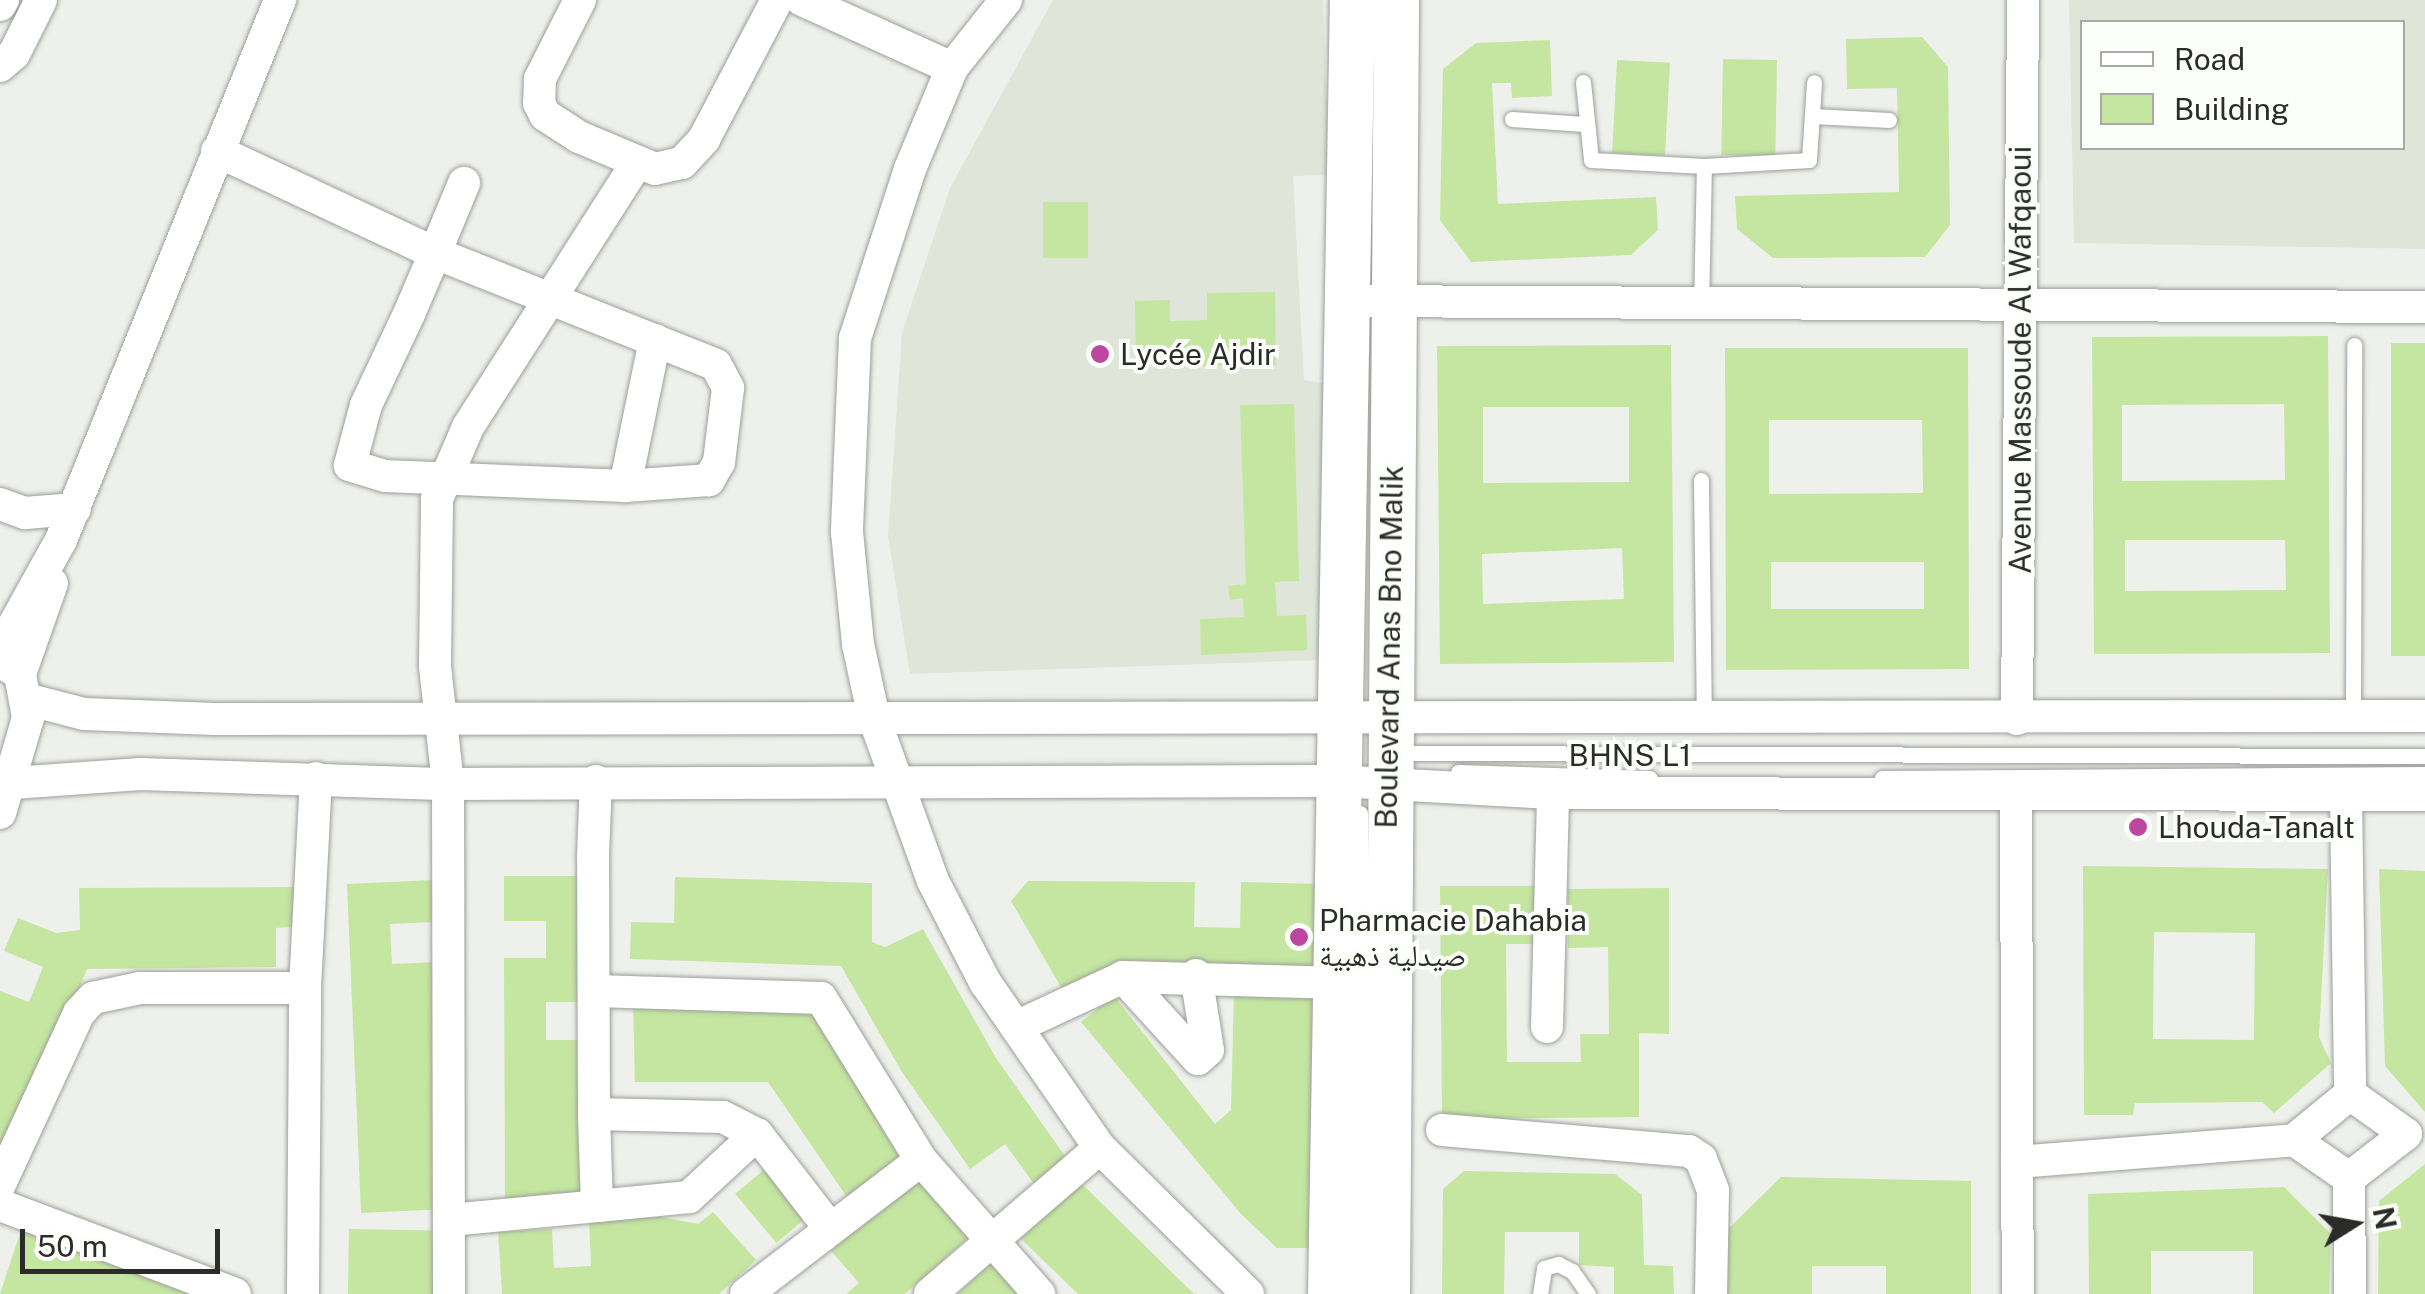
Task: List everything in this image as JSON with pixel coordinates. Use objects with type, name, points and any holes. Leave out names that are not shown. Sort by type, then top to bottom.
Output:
[{"type":"street","points":[[0,66],[14,54],[41,0]]},
{"type":"street","points":[[280,0],[216,151],[12,671],[6,798],[141,774],[448,784],[895,781],[1374,768],[1704,721],[2425,716]]},
{"type":"street","points":[[580,0],[540,79],[539,103],[545,115],[635,166],[670,168],[693,153],[778,0]]},
{"type":"street","points":[[802,0],[952,68]]},
{"type":"street","points":[[1006,0],[952,68],[904,186],[855,338],[846,532],[858,644],[874,718],[895,781],[955,928],[1016,1027],[1100,1148],[1248,1294]]},
{"type":"street","name":"Boulevard Anas Bno Malik","points":[[1352,0],[1372,302],[1374,768],[1386,1294]]},
{"type":"street","name":"Boulevard Anas Bno Malik","points":[[1330,1294],[1334,983],[1374,768],[1339,719],[1396,0]]},
{"type":"street","name":"Avenue Massoude Al Wafqaoui","points":[[2018,719],[2022,0]]},
{"type":"street","points":[[216,151],[436,253],[702,356],[724,375],[718,462],[703,483],[624,486],[370,474],[357,470],[348,457],[436,253],[464,183]]},
{"type":"street","points":[[449,1294],[448,784],[433,580],[438,499],[468,427],[635,166]]},
{"type":"street","points":[[1372,302],[1701,307],[2425,308]]},
{"type":"street","points":[[624,486],[654,340]]},
{"type":"street","points":[[0,504],[25,513],[75,509]]},
{"type":"street","points":[[12,671],[84,714],[142,717],[1339,719],[1374,768],[1553,792],[2425,796]]},
{"type":"street","points":[[304,1294],[306,988],[316,778]]},
{"type":"street","points":[[596,781],[597,1206]]},
{"type":"street","points":[[1548,1027],[1553,792]]},
{"type":"street","points":[[2016,796],[2018,1294]]},
{"type":"street","points":[[2346,796],[2350,1094]]},
{"type":"street","points":[[1016,1027],[1123,977],[1196,975],[1334,983]]},
{"type":"street","points":[[1123,977],[1198,1059],[1208,1050],[1196,975]]},
{"type":"street","points":[[0,1184],[79,1013],[93,998],[140,988],[306,988]]},
{"type":"street","points":[[596,992],[821,998],[921,1160],[1039,1294]]},
{"type":"street","points":[[2017,1162],[2294,1140],[2350,1094]]},
{"type":"street","points":[[2349,1178],[2416,1134],[2350,1094]]},
{"type":"street","points":[[594,1114],[711,1115],[757,1134],[829,1228]]},
{"type":"street","points":[[1442,1130],[1689,1151],[1701,1159],[1713,1190],[1711,1294]]},
{"type":"street","points":[[450,1220],[688,1197],[757,1134]]},
{"type":"street","points":[[2294,1140],[2349,1178]]},
{"type":"street","points":[[930,1294],[1100,1148]]},
{"type":"street","points":[[746,1294],[921,1160]]},
{"type":"street","points":[[2349,1178],[2350,1294]]},
{"type":"street","points":[[0,1206],[221,1292]]},
{"type":"lane","points":[[1583,82],[1588,155],[1597,164],[1704,166],[1801,164],[1812,153],[1814,82]]},
{"type":"lane","points":[[1813,116],[1889,120]]},
{"type":"lane","points":[[1512,119],[1584,124]]},
{"type":"lane","points":[[1701,307],[1704,166]]},
{"type":"lane","points":[[2353,717],[2354,345]]},
{"type":"lane","points":[[1701,480],[1704,721]]},
{"type":"lane","name":"BHNS L1","points":[[1374,768],[2425,756]]},
{"type":"lane","points":[[1362,1294],[1374,768]]},
{"type":"lane","name":"BHNS L1","points":[[1374,768],[1738,780],[2425,774]]},
{"type":"lane","points":[[1540,1294],[1544,1268],[1558,1264],[1572,1270],[1588,1294]]},
{"type":"shaded area","name":"Lycée Ajdir","points":[[1053,0],[1323,0],[1329,175],[1293,176],[1304,380],[1328,384],[1323,660],[910,674],[888,536],[902,333],[950,188]]},
{"type":"shaded area","points":[[2069,0],[2425,0],[2425,249],[2074,243]]},
{"type":"building","points":[[1922,37],[1948,67],[1950,225],[1925,257],[1773,258],[1737,229],[1735,196],[1899,192],[1897,88],[1847,89],[1846,39]]},
{"type":"building","points":[[1550,40],[1552,96],[1512,98],[1511,83],[1492,83],[1498,204],[1656,197],[1658,230],[1631,255],[1471,262],[1440,220],[1443,69],[1476,43]]},
{"type":"building","points":[[1723,59],[1777,60],[1775,156],[1721,155]]},
{"type":"building","points":[[1617,60],[1670,63],[1665,156],[1612,153]]},
{"type":"building","points":[[1043,202],[1088,202],[1088,258],[1043,258]]},
{"type":"building","points":[[1275,292],[1276,365],[1201,366],[1201,347],[1173,348],[1173,363],[1136,363],[1135,301],[1170,300],[1170,321],[1207,320],[1207,293]]},
{"type":"building","points":[[2328,336],[2330,653],[2094,654],[2092,337]],"holes":[[[2284,404],[2285,480],[2122,481],[2122,405]],[[2125,540],[2285,540],[2286,590],[2125,591]]]},
{"type":"building","points":[[2391,343],[2425,343],[2425,656],[2391,656]]},
{"type":"building","points":[[1671,345],[1674,662],[1440,664],[1437,346]],"holes":[[[1483,407],[1629,407],[1629,482],[1483,483]],[[1622,548],[1624,599],[1483,604],[1482,554]]]},
{"type":"building","points":[[1725,348],[1968,348],[1969,669],[1726,670]],"holes":[[[1769,420],[1922,420],[1923,493],[1769,494]],[[1771,562],[1924,562],[1924,609],[1771,609]]]},
{"type":"building","points":[[1294,404],[1299,581],[1275,582],[1277,616],[1306,615],[1307,650],[1201,655],[1200,619],[1244,617],[1243,598],[1230,600],[1228,586],[1246,584],[1240,405]]},
{"type":"building","points":[[2083,866],[2328,869],[2319,1037],[2331,1063],[2274,1113],[2262,1102],[2135,1103],[2133,1115],[2084,1115]],"holes":[[[2154,932],[2255,933],[2254,1040],[2153,1039]]]},
{"type":"building","points":[[2379,869],[2425,871],[2425,1112],[2385,1066]]},
{"type":"building","points":[[504,876],[585,876],[585,1002],[546,1002],[546,1040],[585,1040],[586,1199],[505,1199],[504,958],[546,958],[546,921],[504,921]]},
{"type":"building","points":[[675,877],[872,883],[872,942],[885,947],[923,929],[996,1058],[1067,1159],[1035,1185],[1005,1144],[970,1169],[902,1072],[841,966],[630,959],[631,922],[674,923]]},
{"type":"building","points":[[433,880],[435,922],[390,924],[392,964],[437,962],[448,1209],[361,1213],[347,884]]},
{"type":"building","points":[[1028,881],[1195,882],[1194,927],[1240,928],[1241,882],[1322,884],[1321,966],[1240,964],[1065,994],[1011,901]]},
{"type":"building","points":[[1440,886],[1544,886],[1544,944],[1506,944],[1507,1062],[1581,1062],[1580,1034],[1609,1034],[1608,947],[1568,948],[1568,889],[1669,888],[1669,1034],[1639,1033],[1639,1117],[1442,1119]]},
{"type":"building","points":[[304,887],[303,926],[276,928],[276,967],[87,969],[11,1157],[0,1152],[0,991],[29,1002],[43,967],[4,951],[18,918],[56,933],[80,930],[79,888]]},
{"type":"building","points":[[1234,992],[1315,993],[1316,1248],[1277,1248],[1241,1214],[1081,1022],[1114,996],[1215,1124],[1231,1110]]},
{"type":"building","points":[[633,1001],[820,1002],[914,1152],[849,1200],[768,1082],[635,1082]]},
{"type":"building","points":[[772,1163],[813,1212],[776,1243],[735,1194]]},
{"type":"building","points":[[2425,1164],[2425,1294],[2378,1294],[2379,1201]]},
{"type":"building","points":[[1464,1171],[1615,1174],[1642,1195],[1644,1265],[1673,1266],[1674,1294],[1614,1294],[1614,1267],[1579,1265],[1579,1232],[1505,1232],[1504,1294],[1442,1294],[1443,1189]]},
{"type":"building","points":[[919,1172],[973,1233],[905,1294],[846,1294],[859,1283],[831,1251]]},
{"type":"building","points":[[1781,1177],[1971,1181],[1971,1294],[1886,1294],[1886,1266],[1812,1266],[1812,1294],[1727,1294],[1726,1231]]},
{"type":"building","points":[[1078,1180],[1194,1294],[1078,1294],[1021,1239]]},
{"type":"building","points":[[2284,1187],[2331,1234],[2329,1294],[2253,1294],[2253,1251],[2151,1251],[2151,1294],[2089,1294],[2088,1194]]},
{"type":"building","points":[[713,1212],[756,1260],[719,1294],[502,1294],[498,1232],[552,1229],[554,1268],[591,1266],[589,1221],[661,1217],[698,1224]]},
{"type":"building","points":[[22,1227],[194,1294],[0,1294]]},
{"type":"building","points":[[349,1229],[448,1231],[447,1294],[348,1294]]},
{"type":"building","points":[[992,1262],[1022,1294],[957,1294]]},
{"type":"place","name":"Lycée Ajdir","points":[[1100,354]]},
{"type":"place","name":"Lhouda-Tanalt","points":[[2138,827]]},
{"type":"place","name":"Pharmacie Dahabia صيدلية ذهبية","points":[[1299,937]]}]
